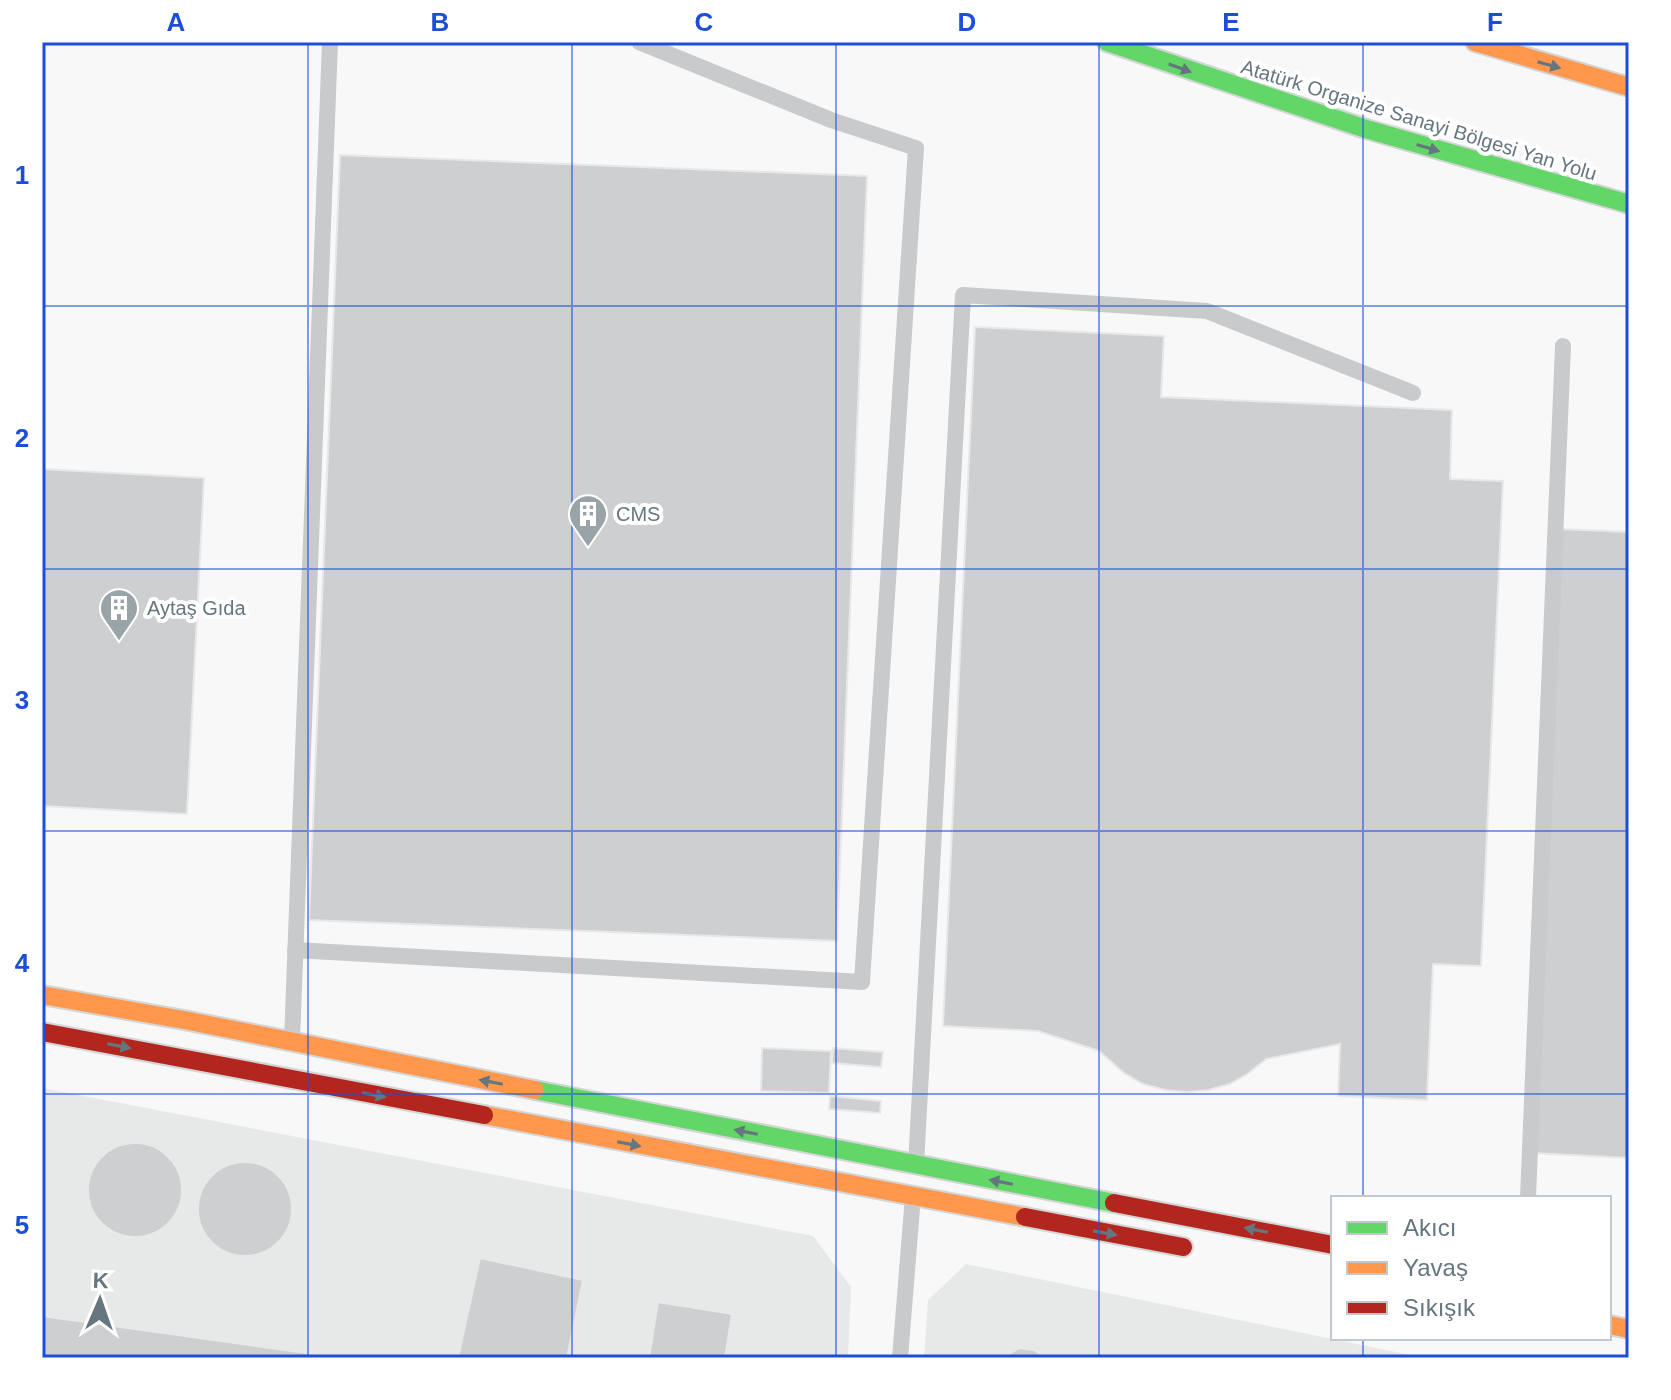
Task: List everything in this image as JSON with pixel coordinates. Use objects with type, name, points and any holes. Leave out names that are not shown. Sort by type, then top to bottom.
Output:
[{"type":"main road","name":"Atatürk Organize Sanayi Bölgesi Yan Yolu","points":[[1107,42],[1223,84],[1510,174],[1629,204]]},
{"type":"main road","points":[[1475,42],[1629,87]]},
{"type":"main road","points":[[42,995],[1331,1245]]},
{"type":"main road","points":[[42,1032],[1208,1252]]},
{"type":"lane","points":[[292,1042],[330,42]]},
{"type":"lane","points":[[295,950],[862,982],[916,148],[831,120],[639,42]]},
{"type":"lane","points":[[900,1358],[916,1166],[963,295],[1207,311],[1413,393]]},
{"type":"lane","points":[[1528,1196],[1563,346]]},
{"type":"shaded area","points":[[42,1088],[813,1236],[851,1287],[848,1358],[42,1358]]},
{"type":"shaded area","points":[[966,1264],[1425,1358],[924,1358],[928,1300]]},
{"type":"building","name":"CMS","points":[[340,155],[867,176],[837,941],[309,920]]},
{"type":"building","points":[[975,327],[1164,336],[1161,397],[1452,410],[1450,479],[1503,481],[1481,966],[1433,964],[1427,1100],[1338,1096],[1340,1044],[1266,1059],[1230,1084],[1187,1092],[1143,1084],[1124,1073],[1099,1051],[1038,1031],[943,1026]]},
{"type":"building","name":"Aytaş Gıda","points":[[42,469],[204,478],[187,814],[42,806]]},
{"type":"building","points":[[1561,529],[1629,532],[1629,1158],[1533,1153]]},
{"type":"building","points":[[762,1048],[831,1051],[829,1093],[761,1091]]},
{"type":"building","points":[[833,1048],[883,1052],[881,1067],[832,1063]]},
{"type":"building","points":[[830,1096],[881,1101],[880,1113],[829,1109]]},
{"type":"building","points":[[42,1140],[45,1157],[42,1177]]},
{"type":"building","points":[[135,1143],[153,1146],[168,1157],[179,1172],[182,1190],[179,1208],[168,1223],[153,1234],[135,1237],[117,1234],[102,1223],[91,1208],[88,1190],[91,1172],[102,1157],[117,1146]]},
{"type":"building","points":[[245,1162],[263,1165],[278,1176],[289,1191],[292,1209],[289,1227],[278,1242],[263,1253],[245,1256],[227,1253],[212,1242],[201,1227],[198,1209],[201,1191],[212,1176],[227,1165]]},
{"type":"building","points":[[480,1258],[583,1280],[567,1358],[458,1358]]},
{"type":"building","points":[[658,1302],[732,1314],[725,1358],[649,1358]]},
{"type":"building","points":[[42,1316],[313,1354],[313,1358],[42,1358]]},
{"type":"building","points":[[1019,1348],[1034,1350],[1046,1358],[1003,1358]]},
{"type":"traffic: fast","points":[[1107,42],[1366,129],[1629,204]]},
{"type":"traffic: fast","points":[[535,1090],[1114,1203]]},
{"type":"traffic: slow","points":[[1475,42],[1629,87]]},
{"type":"traffic: slow","points":[[42,995],[535,1090]]},
{"type":"traffic: slow","points":[[484,1115],[1025,1217]]},
{"type":"traffic: slow","points":[[1611,1325],[1629,1329]]},
{"type":"traffic: jam","points":[[42,1032],[484,1115]]},
{"type":"traffic: jam","points":[[1114,1203],[1331,1245]]},
{"type":"traffic: jam","points":[[1025,1217],[1183,1247]]},
{"type":"place","name":"CMS","points":[[588,548]]},
{"type":"place","name":"Aytaş Gıda","points":[[119,642]]}]
